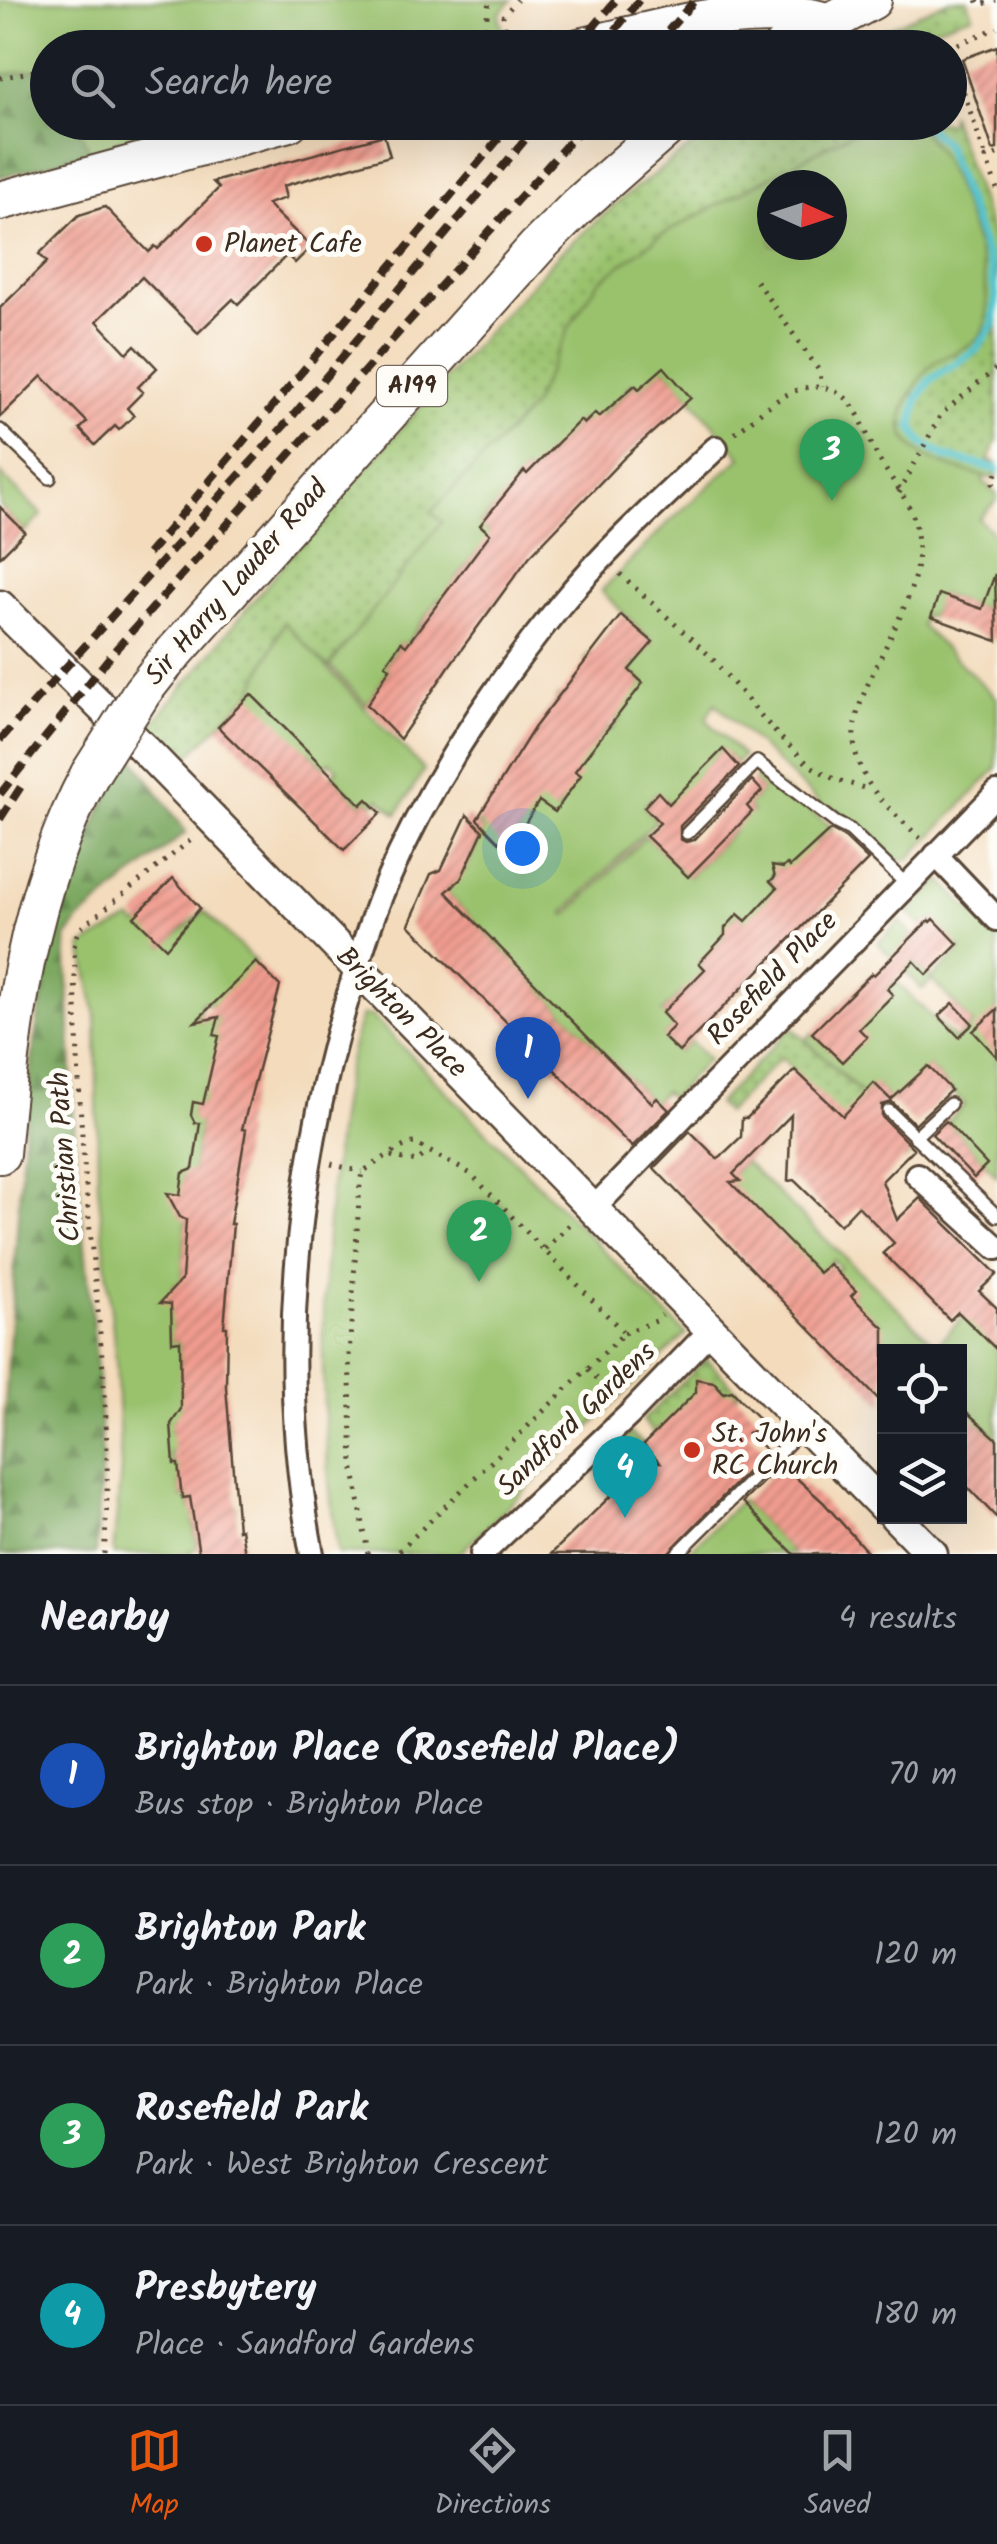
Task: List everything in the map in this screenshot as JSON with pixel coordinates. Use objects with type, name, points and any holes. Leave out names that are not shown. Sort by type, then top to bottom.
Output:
[{"type":"main road","points":[[814,30],[872,0]]},
{"type":"main road","points":[[659,30],[736,13],[793,12],[828,22]]},
{"type":"main road","points":[[0,201],[223,140]]},
{"type":"main road","name":"Sir Harry Lauder Road","points":[[0,1154],[10,1055],[29,937],[50,863],[90,774],[142,692],[537,247],[653,140]]},
{"type":"street","points":[[312,1554],[303,1500],[294,1387],[300,1220],[319,1099],[356,969],[385,887],[430,795],[466,735],[564,601],[716,448]]},
{"type":"street","name":"Brighton Place","points":[[0,606],[877,1499]]},
{"type":"street","name":"Rosefield Place","points":[[592,1206],[997,793]]},
{"type":"street","points":[[936,855],[997,919]]},
{"type":"street","points":[[917,1174],[997,1248]]},
{"type":"street","name":"Sandford Gardens","points":[[482,1554],[712,1329]]},
{"type":"street","points":[[902,1524],[932,1554]]},
{"type":"lane","points":[[0,430],[50,478]]},
{"type":"lane","points":[[687,833],[757,762],[850,830],[906,884]]},
{"type":"lane","points":[[915,1137],[950,1104]]},
{"type":"lane","points":[[889,1111],[997,1216]]},
{"type":"lane","points":[[677,1554],[805,1428]]},
{"type":"path","points":[[485,30],[489,0]]},
{"type":"path","points":[[505,30],[503,16],[517,0]]},
{"type":"path","points":[[977,0],[980,5],[996,0]]},
{"type":"path","points":[[967,42],[997,28]]},
{"type":"path","points":[[0,78],[30,72]]},
{"type":"path","points":[[967,103],[997,189]]},
{"type":"path","points":[[986,158],[997,154]]},
{"type":"path","points":[[756,281],[820,372],[822,387]]},
{"type":"path","points":[[899,493],[941,414],[994,370]]},
{"type":"path","points":[[716,448],[781,398],[802,388],[822,387],[839,392],[852,405],[910,510],[918,536],[918,564],[910,594],[856,717],[854,746],[870,790],[936,855]]},
{"type":"path","points":[[996,476],[992,483],[997,488]]},
{"type":"path","points":[[626,580],[710,656],[809,765],[834,779],[870,790]]},
{"type":"path","name":"Christian Path","points":[[104,1554],[110,1482],[107,1409],[86,1198],[74,947],[78,930],[214,821]]},
{"type":"path","points":[[368,1554],[353,1464],[350,1311],[362,1172],[414,1142],[462,1166],[624,1332]]},
{"type":"path","points":[[392,1156],[416,1162],[428,1152]]},
{"type":"path","points":[[546,1250],[592,1206]]},
{"type":"path","points":[[396,1554],[624,1332],[656,1320],[681,1297]]},
{"type":"path","points":[[588,1368],[630,1413]]},
{"type":"green space","points":[[0,0],[512,0],[499,14],[503,30],[30,30],[30,71],[0,75]]},
{"type":"green space","points":[[949,0],[968,0],[973,15],[928,30],[884,30]]},
{"type":"green space","points":[[30,71],[30,140],[138,140],[0,177],[0,75]]},
{"type":"green space","points":[[84,140],[141,140],[91,154]]},
{"type":"green space","points":[[700,140],[838,140],[783,170],[757,170],[757,184],[660,236],[552,369],[531,408],[432,511],[443,521],[331,667],[324,665],[284,623],[251,694],[176,768],[142,737],[281,567],[436,388],[560,253],[629,193]]},
{"type":"green space","points":[[838,140],[929,140],[940,154],[961,201],[977,246],[986,291],[987,311],[980,335],[925,372],[903,412],[902,428],[919,452],[950,467],[984,476],[983,481],[997,495],[979,519],[997,537],[997,591],[990,589],[982,609],[940,594],[931,617],[925,615],[921,626],[997,698],[997,768],[909,859],[895,860],[857,828],[830,813],[715,703],[706,719],[743,756],[736,763],[722,750],[671,805],[657,793],[644,807],[657,820],[564,913],[567,915],[646,836],[689,877],[734,831],[720,815],[752,812],[747,806],[762,791],[753,781],[761,773],[833,828],[829,832],[831,841],[823,834],[815,843],[821,850],[807,866],[774,872],[770,881],[781,892],[776,898],[804,925],[800,930],[772,903],[749,925],[738,914],[732,920],[770,959],[768,962],[730,925],[723,933],[733,942],[715,960],[743,988],[739,991],[704,957],[699,963],[705,969],[689,987],[716,1015],[713,1018],[685,990],[662,1012],[674,1026],[664,1037],[679,1052],[690,1041],[708,1059],[671,1098],[664,1092],[652,1103],[522,970],[482,994],[514,962],[446,892],[466,868],[483,831],[479,821],[520,852],[527,841],[518,834],[508,773],[556,811],[563,800],[545,787],[603,733],[556,699],[558,696],[612,730],[619,720],[601,707],[617,685],[585,660],[591,653],[636,691],[643,682],[629,670],[653,642],[601,591],[741,457],[665,368],[639,389],[633,383],[587,427],[580,420],[574,426],[560,461],[550,451],[543,458],[568,510],[524,471],[511,486],[523,497],[492,511],[480,524],[492,536],[438,599],[406,645],[400,643],[367,705],[331,667],[442,522],[431,512],[531,408],[571,324],[598,282],[660,236],[757,184],[757,260],[847,260],[847,170],[783,170]]},
{"type":"green space","points":[[959,140],[997,249],[997,441],[988,461],[997,463],[997,479],[959,471],[923,456],[903,430],[904,413],[927,368],[974,341],[984,327],[987,310],[974,238],[956,189],[930,141]]},
{"type":"green space","points":[[0,473],[42,515],[25,532],[0,507]]},
{"type":"green space","points":[[284,622],[424,770],[397,814],[379,799],[373,805],[367,799],[361,805],[332,775],[338,769],[330,762],[324,767],[309,752],[278,784],[251,694]]},
{"type":"green space","points":[[132,756],[186,832],[81,918],[66,938],[75,1145],[98,1378],[102,1460],[96,1554],[0,1554],[18,1208],[40,1006],[73,876],[99,814]]},
{"type":"green space","points":[[941,880],[997,939],[997,1176],[947,1122],[965,1105],[929,1067],[892,1101],[874,1084],[863,1095],[806,1040],[812,1033],[842,1061],[837,1008],[892,995],[887,989],[895,981],[955,1040],[973,1024],[932,980],[922,989],[878,943],[900,921],[912,935],[902,949],[931,979],[962,950],[934,919],[922,926],[908,913]]},
{"type":"green space","points":[[204,911],[256,962],[230,1008],[202,1002],[197,1021],[222,1016],[219,1036],[246,1110],[202,1104],[192,1108],[193,1119],[200,1122],[193,1170],[183,1175],[186,1220],[182,1281],[173,1286],[172,1341],[180,1341],[183,1419],[173,1420],[171,1431],[186,1450],[170,1452],[172,1464],[187,1463],[180,1482],[182,1498],[190,1497],[191,1509],[236,1506],[236,1514],[193,1522],[198,1548],[190,1550],[191,1554],[113,1554],[121,1469],[116,1360],[98,1186],[96,1016],[82,946],[131,919],[138,926],[146,917],[164,946]]},
{"type":"green space","points":[[362,1015],[372,1016],[686,1334],[459,1554],[338,1554],[324,1417],[324,1280],[338,1122]]},
{"type":"green space","points":[[792,1027],[916,1147],[905,1159],[894,1149],[875,1152],[781,1057],[726,1113],[717,1104]]},
{"type":"green space","points":[[745,1162],[935,1344],[886,1344],[873,1329],[879,1323],[873,1317],[836,1353],[825,1284],[840,1267],[833,1260],[817,1276],[724,1182]]},
{"type":"green space","points":[[984,1296],[993,1305],[997,1350],[997,1451],[967,1477],[967,1460],[992,1434],[984,1426],[967,1421],[967,1344],[937,1344]]},
{"type":"green space","points":[[706,1359],[739,1392],[736,1396],[724,1393],[713,1381],[708,1384],[699,1379],[698,1391],[655,1435],[643,1420]]},
{"type":"green space","points":[[630,1433],[645,1445],[623,1461],[626,1499],[595,1467]]},
{"type":"green space","points":[[741,1500],[794,1554],[686,1554]]},
{"type":"building","points":[[997,46],[997,149],[993,150],[967,74],[967,57]]},
{"type":"building","points":[[366,140],[385,140],[390,156],[283,186],[286,198],[267,204],[311,247],[295,263],[287,255],[238,304],[233,299],[198,333],[142,277],[97,321],[127,353],[135,345],[157,368],[138,387],[143,392],[127,408],[134,416],[119,430],[115,426],[95,445],[80,429],[87,422],[42,376],[0,417],[0,308],[47,262],[39,254],[79,215],[105,207],[149,252],[155,246],[158,249],[219,188],[213,182]]},
{"type":"building","points":[[664,367],[691,398],[625,457],[529,557],[400,739],[367,705],[390,668],[385,665],[401,642],[406,646],[490,534],[480,525],[524,471],[527,474],[580,420],[584,424],[595,413],[599,417],[635,385],[639,389]]},
{"type":"building","points":[[0,507],[25,532],[0,557]]},
{"type":"building","points":[[995,574],[997,641],[931,617],[939,594],[982,609]]},
{"type":"building","points":[[621,615],[653,642],[629,670],[643,683],[575,771],[581,775],[555,812],[539,801],[508,851],[477,819],[534,728]]},
{"type":"building","points":[[251,694],[361,805],[367,799],[381,813],[344,850],[218,727]]},
{"type":"building","points":[[723,749],[739,767],[680,826],[680,839],[694,840],[752,780],[762,791],[747,806],[752,812],[688,877],[646,836],[660,823],[644,807],[658,792],[669,804]]},
{"type":"building","points":[[467,815],[483,831],[461,879],[446,892],[652,1103],[657,1098],[669,1110],[632,1147],[409,925],[431,874],[441,870]]},
{"type":"building","points":[[830,830],[845,838],[868,860],[679,1052],[663,1037],[674,1026],[662,1013],[705,969],[699,963],[725,935],[725,928],[738,914],[746,921],[777,888],[770,881],[775,877],[772,866],[790,867]]},
{"type":"building","points":[[173,878],[200,908],[166,948],[134,917]]},
{"type":"building","points":[[934,919],[958,944],[927,975],[914,961],[887,989],[893,995],[859,1029],[867,1037],[842,1062],[812,1033]]},
{"type":"building","points":[[256,962],[280,986],[242,1129],[246,1130],[230,1224],[224,1327],[238,1530],[241,1529],[245,1554],[199,1554],[190,1497],[182,1498],[178,1464],[174,1464],[171,1424],[181,1409],[180,1341],[172,1342],[171,1304],[160,1303],[182,1279],[186,1220],[180,1217],[167,1193],[180,1195],[183,1173],[193,1169],[200,1123],[195,1123],[191,1115],[193,1102],[203,1104],[219,1036],[214,1035],[219,1017],[195,1022]]},
{"type":"building","points":[[953,1003],[973,1024],[959,1037],[939,1016]]},
{"type":"building","points":[[997,1009],[997,1057],[973,1031]]},
{"type":"building","points":[[928,1066],[951,1090],[915,1124],[892,1102],[882,1105],[882,1117],[914,1149],[882,1181],[897,1220],[920,1198],[997,1274],[979,1291],[997,1308],[997,1350],[958,1312],[950,1320],[883,1253],[894,1243],[858,1206],[840,1225],[794,1180],[788,1181],[791,1115],[733,1174],[740,1181],[730,1182],[819,1273],[829,1264],[856,1291],[851,1296],[884,1328],[884,1344],[877,1344],[877,1398],[654,1168],[690,1131],[718,1159],[741,1137],[742,1118],[747,1118],[795,1070],[843,1116],[874,1083],[891,1100]]},
{"type":"building","points":[[946,1121],[987,1165],[974,1178],[932,1134]]},
{"type":"building","points":[[696,1379],[714,1382],[724,1393],[732,1391],[766,1426],[748,1433],[767,1451],[667,1554],[551,1554],[622,1485],[623,1460],[660,1462],[643,1445],[696,1392]]},
{"type":"building","points":[[967,1412],[997,1439],[997,1518],[967,1486]]},
{"type":"building","points":[[781,1464],[823,1502],[869,1554],[794,1554],[776,1536],[743,1502]]},
{"type":"waterway","points":[[941,140],[991,268],[996,298],[993,325],[976,350],[930,380],[917,400],[912,427],[921,442],[946,457],[997,469]]},
{"type":"railway","points":[[591,30],[616,0]]},
{"type":"railway","points":[[615,30],[639,0]]},
{"type":"railway","points":[[669,30],[695,0]]},
{"type":"railway","points":[[148,554],[498,140]]},
{"type":"railway","points":[[0,740],[291,418],[525,140]]},
{"type":"railway","points":[[0,794],[116,649],[571,140]]},
{"type":"railway","points":[[0,819],[22,785]]},
{"type":"place","name":"Planet Cafe","points":[[204,244]]},
{"type":"place","name":"Rosefield Park","points":[[832,501]]},
{"type":"place","name":"Brighton Place (Rosefield Place)","points":[[528,1099]]},
{"type":"place","name":"Brighton Park","points":[[479,1282]]},
{"type":"place","name":"St. John's RC Church","points":[[692,1450]]},
{"type":"place","name":"Presbytery","points":[[625,1518]]}]
